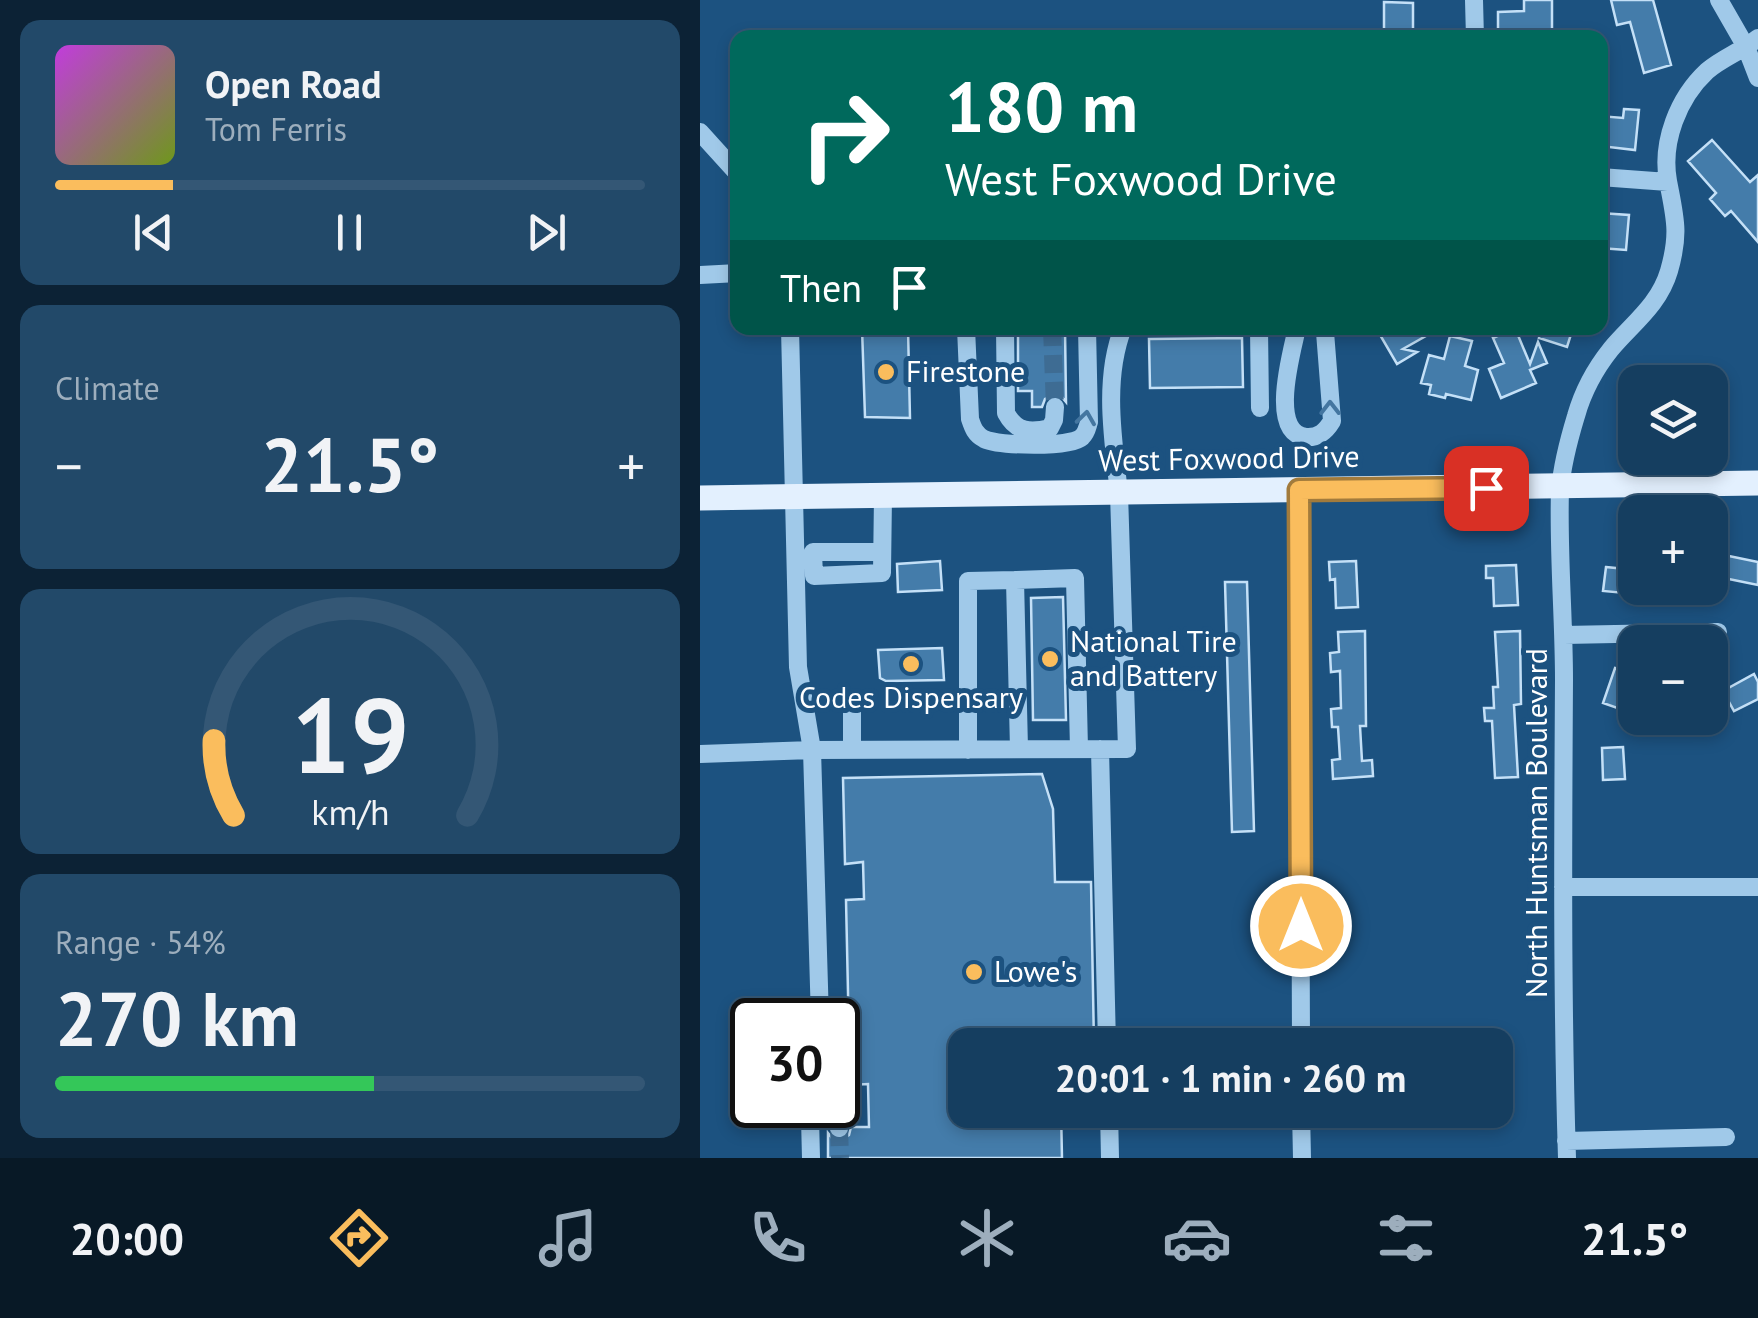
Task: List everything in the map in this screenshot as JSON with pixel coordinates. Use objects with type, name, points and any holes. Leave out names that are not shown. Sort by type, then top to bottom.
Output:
[{"type":"main road","name":"West Foxwood Drive","points":[[700,498],[1758,484]]},
{"type":"street","points":[[1474,0],[1474,30]]},
{"type":"street","points":[[1719,0],[1752,43],[1758,78]]},
{"type":"street","name":"North Huntsman Boulevard","points":[[1566,1150],[1560,487],[1586,389],[1613,347],[1656,300],[1668,277],[1676,226],[1668,182],[1668,148],[1680,106],[1708,71],[1752,43]]},
{"type":"street","points":[[700,132],[730,165]]},
{"type":"street","points":[[1608,177],[1668,182]]},
{"type":"street","points":[[700,275],[730,273]]},
{"type":"street","points":[[790,335],[798,667],[812,750],[819,998]]},
{"type":"street","points":[[966,335],[970,419],[976,433],[985,440],[1015,444],[1069,442],[1086,432],[1087,335]]},
{"type":"street","points":[[1005,335],[1006,413],[1012,424],[1021,430],[1050,428],[1055,407]]},
{"type":"street","points":[[700,754],[1127,749],[1112,382],[1112,363],[1121,335]]},
{"type":"street","points":[[1259,335],[1260,408]]},
{"type":"street","points":[[1296,335],[1285,416],[1296,435],[1307,437],[1326,431],[1332,421],[1325,335]]},
{"type":"street","points":[[1299,490],[1301,1028]]},
{"type":"street","points":[[882,552],[883,496]]},
{"type":"street","points":[[968,750],[968,582],[1075,578],[1079,749]]},
{"type":"street","points":[[1016,580],[1019,749]]},
{"type":"street","points":[[1564,634],[1618,633]]},
{"type":"street","points":[[852,708],[852,750]]},
{"type":"street","points":[[1100,749],[1107,1028]]},
{"type":"street","points":[[1564,887],[1758,887]]},
{"type":"street","points":[[810,1128],[811,1158]]},
{"type":"street","points":[[1109,1128],[1110,1158]]},
{"type":"street","points":[[1302,1128],[1302,1158]]},
{"type":"street","points":[[1566,1150],[1726,1137]]},
{"type":"building","points":[[1524,0],[1552,0],[1552,30],[1498,30],[1498,12],[1524,11]]},
{"type":"building","points":[[1611,0],[1653,0],[1671,65],[1644,73],[1630,22],[1617,25]]},
{"type":"building","points":[[1384,2],[1413,3],[1413,30],[1384,30]]},
{"type":"building","points":[[1624,109],[1639,110],[1635,150],[1608,147],[1608,117],[1623,118]]},
{"type":"building","points":[[1712,140],[1750,182],[1758,175],[1758,242],[1731,211],[1725,216],[1710,199],[1716,193],[1688,161]]},
{"type":"building","points":[[1608,214],[1629,215],[1626,250],[1608,249]]},
{"type":"building","name":"Firestone","points":[[862,335],[908,335],[910,418],[865,417]]},
{"type":"building","points":[[1018,335],[1065,335],[1066,402],[1055,395],[1045,399],[1042,407],[1032,407],[1032,391],[1018,391]]},
{"type":"building","points":[[1380,335],[1428,335],[1403,349],[1417,352],[1397,364]]},
{"type":"building","points":[[1518,335],[1530,364],[1538,342],[1547,363],[1530,370],[1536,383],[1501,398],[1489,369],[1504,363],[1493,338]]},
{"type":"building","points":[[1540,335],[1571,335],[1567,347],[1539,338]]},
{"type":"building","points":[[1450,336],[1472,341],[1465,366],[1478,370],[1471,400],[1429,394],[1431,385],[1421,383],[1429,355],[1444,359]]},
{"type":"building","points":[[1242,338],[1243,387],[1150,388],[1149,339]]},
{"type":"building","points":[[1728,556],[1758,562],[1758,585],[1728,579]]},
{"type":"building","points":[[940,561],[942,590],[898,592],[897,564]]},
{"type":"building","points":[[1356,561],[1358,607],[1336,608],[1335,579],[1330,580],[1329,562]]},
{"type":"building","points":[[1516,565],[1518,605],[1494,606],[1493,578],[1486,578],[1486,566]]},
{"type":"building","points":[[1606,567],[1618,568],[1618,592],[1603,591]]},
{"type":"building","points":[[1225,582],[1247,582],[1254,831],[1232,832]]},
{"type":"building","name":"National Tire and Battery","points":[[1063,597],[1066,720],[1033,720],[1031,598]]},
{"type":"building","points":[[1365,631],[1366,726],[1360,726],[1362,761],[1372,760],[1373,776],[1333,779],[1332,760],[1340,759],[1338,727],[1332,727],[1331,709],[1341,708],[1340,671],[1331,672],[1330,653],[1339,652],[1338,632]]},
{"type":"building","points":[[1520,631],[1521,704],[1514,705],[1518,777],[1495,778],[1492,721],[1485,721],[1484,708],[1494,708],[1493,687],[1498,687],[1495,632]]},
{"type":"building","name":"Codes Dispensary","points":[[942,648],[944,680],[880,678],[878,650]]},
{"type":"building","points":[[1615,668],[1618,669],[1618,708],[1603,703]]},
{"type":"building","points":[[1754,674],[1758,699],[1734,711],[1728,700],[1728,688]]},
{"type":"building","points":[[1623,747],[1625,779],[1603,780],[1602,748]]},
{"type":"building","name":"Lowe's","points":[[1042,774],[1053,809],[1055,882],[1091,882],[1094,1028],[948,1028],[948,1128],[1061,1128],[1062,1158],[828,1158],[828,1133],[842,1140],[851,1128],[869,1127],[868,1084],[860,1084],[860,998],[848,998],[846,900],[864,899],[863,862],[845,864],[843,778]]},
{"type":"tunnel","points":[[1052,335],[1055,407]]},
{"type":"tunnel","points":[[839,1128],[840,1158]]},
{"type":"place","name":"Firestone","points":[[886,372]]},
{"type":"place","name":"National Tire and Battery","points":[[1050,659]]},
{"type":"place","name":"Codes Dispensary","points":[[911,664]]},
{"type":"place","name":"Lowe's","points":[[974,972]]},
{"type":"route","points":[[1301,926],[1299,490],[1486,488]]}]
